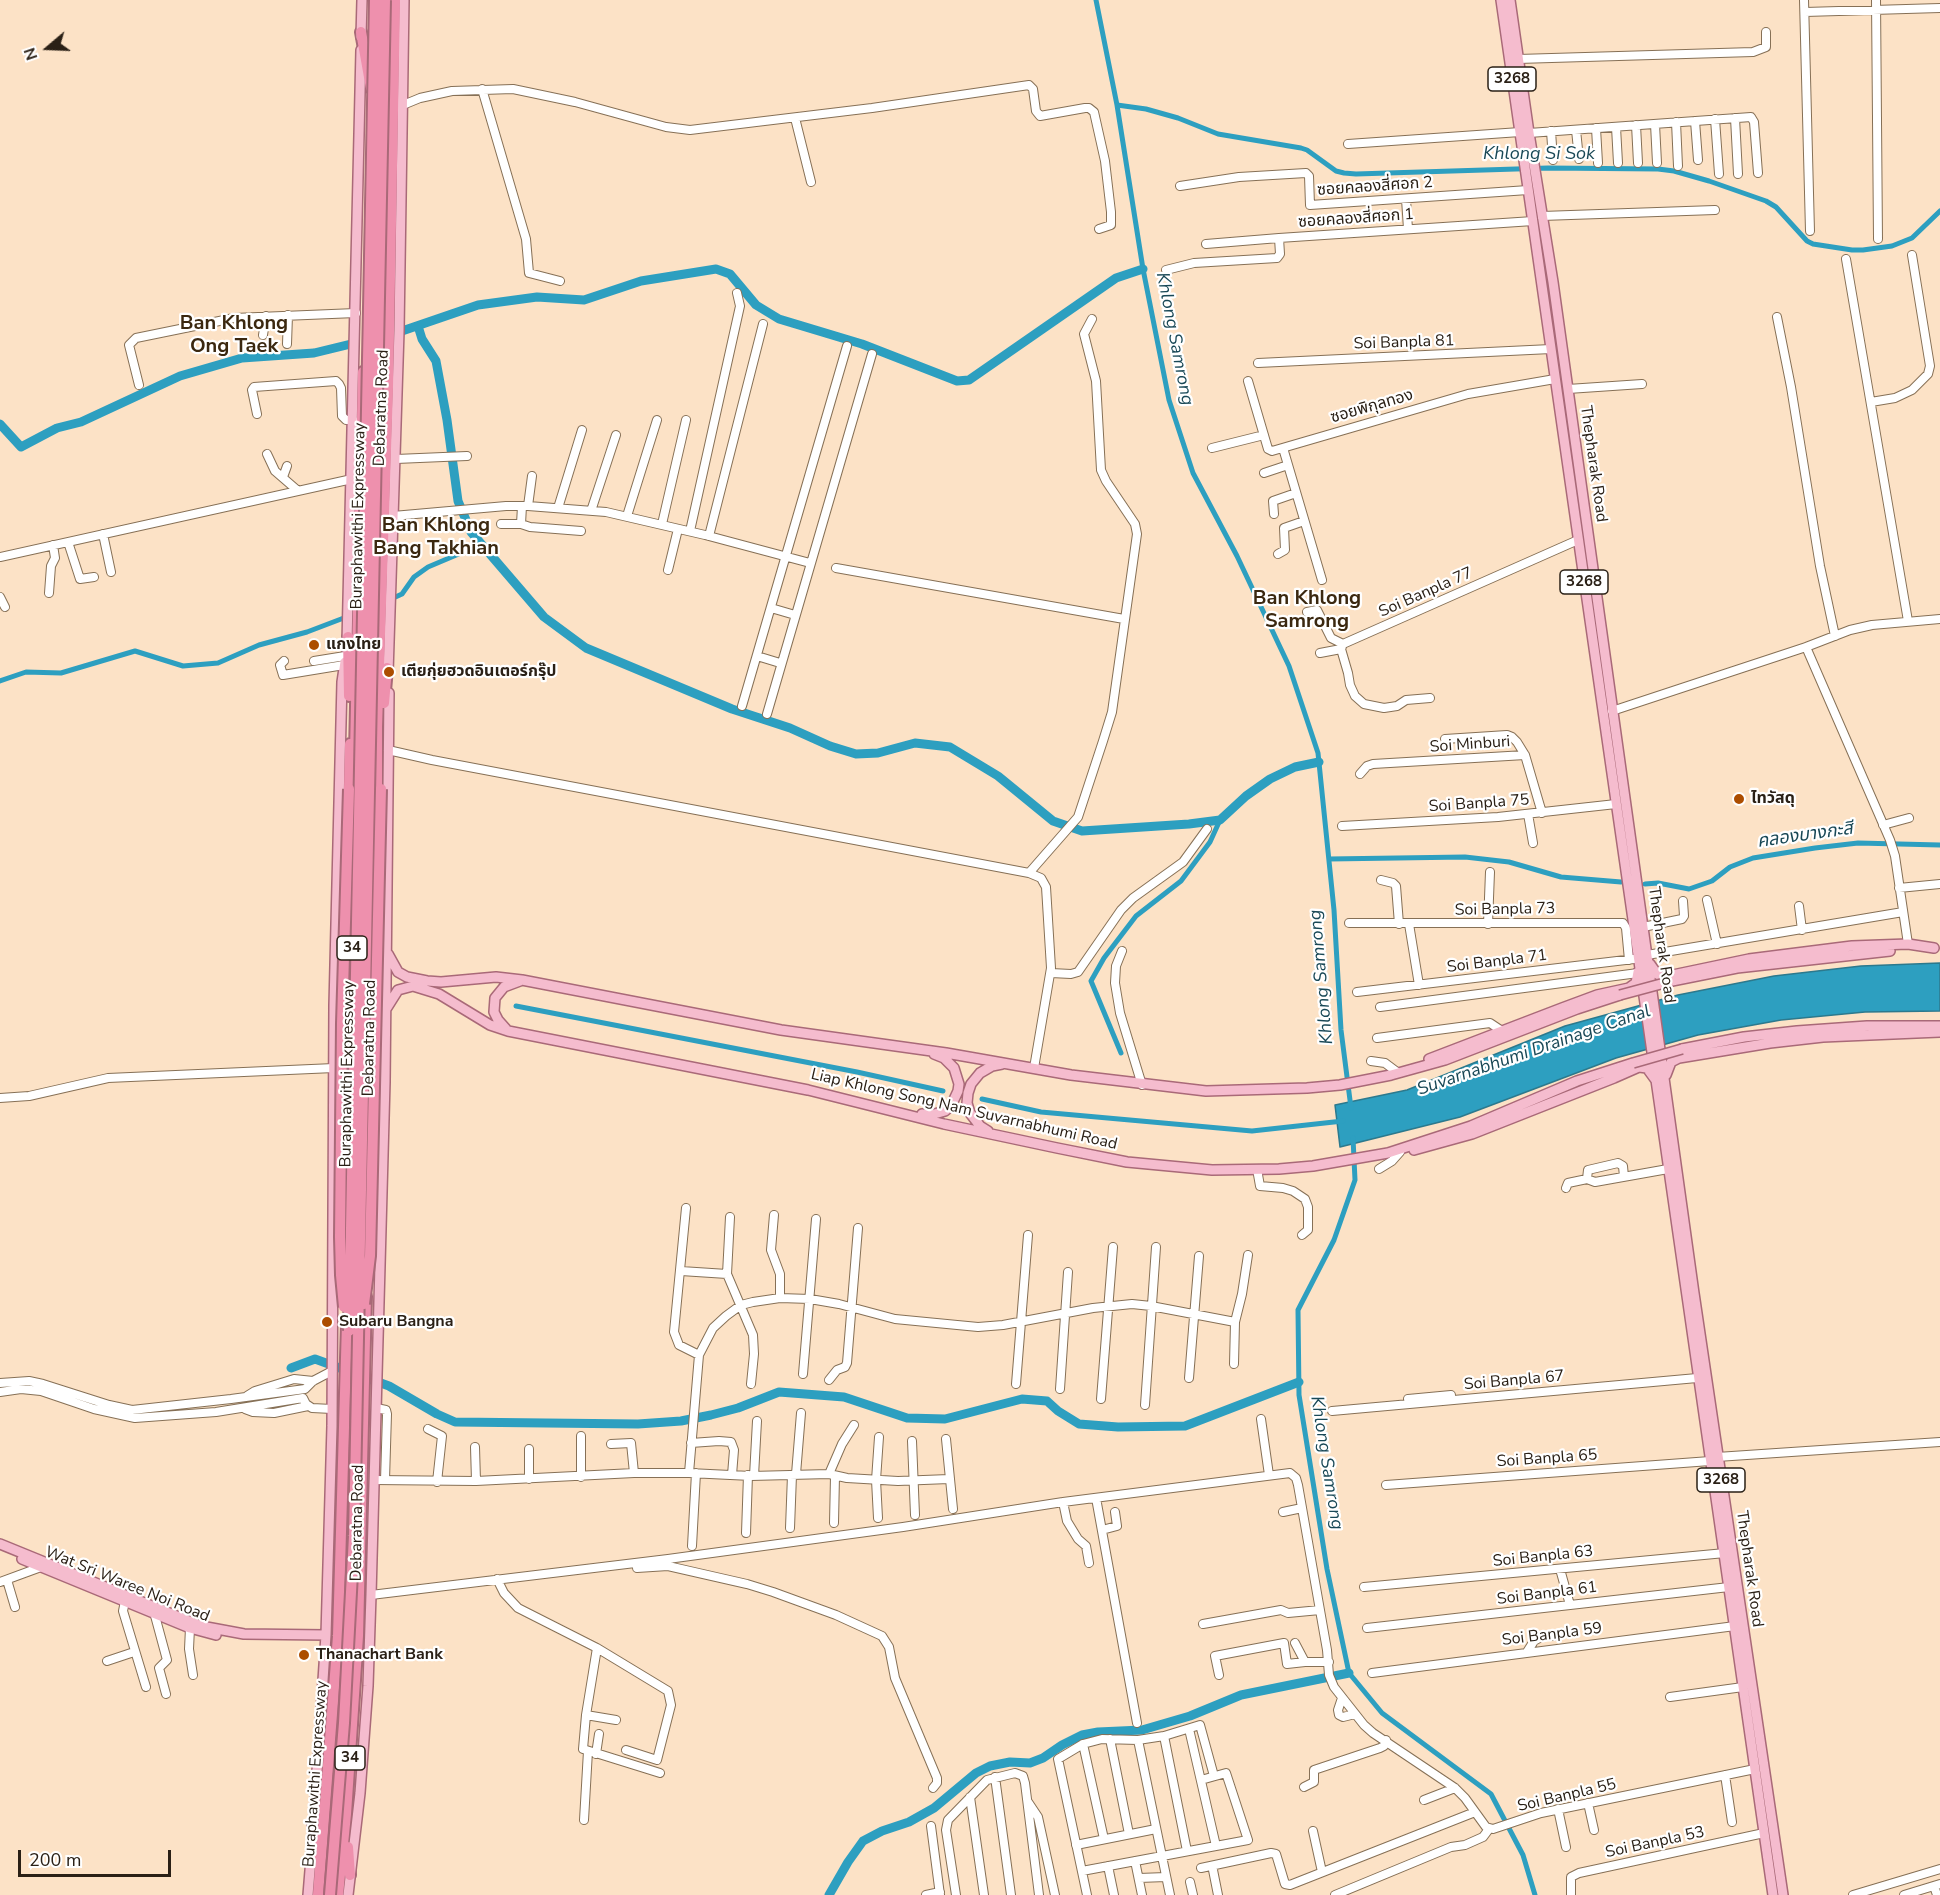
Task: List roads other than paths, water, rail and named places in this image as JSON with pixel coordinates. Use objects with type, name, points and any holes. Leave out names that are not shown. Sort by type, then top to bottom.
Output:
[{"type":"highway","name":"Debaratna Road","points":[[320,1895],[338,1636],[358,541],[373,0]]},
{"type":"highway","name":"Buraphawithi Expressway","points":[[330,1895],[339,1805],[350,1641],[373,0]]},
{"type":"highway","name":"Buraphawithi Expressway","points":[[320,1895],[331,1794],[341,1637],[353,1331],[385,0]]},
{"type":"highway","name":"Debaratna Road","points":[[338,1895],[358,1636],[364,1328],[381,953],[377,727],[388,375],[395,0]]},
{"type":"highway","points":[[393,57],[403,0]]},
{"type":"highway","points":[[361,32],[370,89]]},
{"type":"highway","points":[[348,637],[350,726],[342,1023],[340,1237],[342,1290],[353,1331]]},
{"type":"highway","points":[[353,1331],[367,1287],[370,1256],[382,726],[387,668]]},
{"type":"highway","points":[[352,954],[381,953]]},
{"type":"highway","points":[[346,1814],[350,1875]]},
{"type":"highway","points":[[313,1826],[320,1883]]},
{"type":"main road","name":"Debaratna Road","points":[[308,1895],[326,1635],[332,1409],[334,993],[345,660],[348,637],[362,0]]},
{"type":"main road","name":"Debaratna Road","points":[[348,1895],[360,1793],[368,1686],[371,1595],[385,1011],[381,953],[390,719],[387,668],[399,345],[403,0]]},
{"type":"main road","name":"Thepharak Road","points":[[1501,0],[1528,158],[1530,183],[1568,389],[1577,496],[1578,540],[1640,962],[1646,982],[1659,1065],[1733,1586],[1783,1895]]},
{"type":"main road","name":"Thepharak Road","points":[[1510,0],[1524,133]]},
{"type":"main road","name":"Thepharak Road","points":[[1537,219],[1551,349],[1612,711],[1642,927],[1640,962]]},
{"type":"main road","points":[[1391,1074],[1588,998],[1629,988],[1636,984],[1640,962],[1663,976],[1749,959],[1852,946],[1908,944],[1937,949]]},
{"type":"main road","points":[[381,953],[398,972],[407,977],[427,981],[441,982],[496,977],[522,980],[781,1030],[1012,1063],[1142,1085],[1206,1091],[1340,1085],[1445,1060],[1577,1009],[1672,981],[1737,968],[1857,954],[1937,949]]},
{"type":"main road","points":[[508,1031],[494,1012],[495,998],[504,987],[522,980]]},
{"type":"main road","name":"Liap Khlong Song Nam Suvarnabhumi Road","points":[[385,1011],[398,990],[413,986],[439,994],[490,1025],[508,1031],[808,1090],[998,1136],[1128,1162],[1212,1170],[1313,1166],[1393,1152],[1471,1126],[1577,1081],[1682,1049],[1744,1037],[1867,1026],[1940,1026]]},
{"type":"main road","points":[[1393,1152],[1437,1145],[1472,1134],[1639,1066],[1647,1068],[1661,1080],[1671,1062],[1678,1058],[1799,1039],[1940,1032]]},
{"type":"main road","points":[[888,1109],[931,1115],[945,1111],[956,1099],[959,1084],[954,1068],[944,1058],[924,1050]]},
{"type":"main road","points":[[998,1136],[975,1121],[967,1103],[968,1093],[975,1079],[985,1069],[1012,1063]]},
{"type":"main road","name":"Thepharak Road","points":[[1661,1080],[1668,1169],[1697,1378],[1714,1459],[1725,1552],[1733,1586],[1735,1626],[1764,1833],[1770,1894]]},
{"type":"main road","points":[[333,1251],[347,1234]]},
{"type":"main road","name":"Wat Sri Waree Noi Road","points":[[0,1544],[201,1626],[244,1634],[326,1635]]},
{"type":"main road","name":"Wat Sri Waree Noi Road","points":[[0,1550],[201,1633],[235,1638],[244,1634]]},
{"type":"street","points":[[1804,0],[1810,231]]},
{"type":"street","points":[[1838,0],[1838,11]]},
{"type":"street","points":[[1876,0],[1878,239]]},
{"type":"street","points":[[1909,0],[1909,9]]},
{"type":"street","points":[[1805,12],[1940,8]]},
{"type":"street","points":[[1518,59],[1753,52],[1766,47],[1767,32]]},
{"type":"street","points":[[403,105],[436,94],[482,89],[520,90],[681,129],[722,127],[795,118],[1029,85],[1033,89],[1036,111],[1040,116],[1085,108],[1094,112],[1105,161],[1111,212],[1111,225],[1100,229]]},
{"type":"street","points":[[482,89],[526,238],[529,273],[560,281]]},
{"type":"street","points":[[1348,144],[1751,117],[1754,122],[1758,173]]},
{"type":"street","points":[[795,118],[811,182]]},
{"type":"street","points":[[1735,118],[1738,174]]},
{"type":"street","points":[[1715,119],[1719,174]]},
{"type":"street","points":[[1695,121],[1698,160]]},
{"type":"street","points":[[1676,122],[1678,166]]},
{"type":"street","points":[[1655,124],[1658,163]]},
{"type":"street","points":[[1636,125],[1638,163]]},
{"type":"street","points":[[1616,127],[1618,163]]},
{"type":"street","points":[[1596,128],[1598,164]]},
{"type":"street","points":[[1576,130],[1579,159]]},
{"type":"street","points":[[1551,132],[1553,160]]},
{"type":"street","name":"ซอยคลองสี่ศอก 2","points":[[1180,186],[1239,177],[1306,173],[1309,176],[1310,205],[1406,199],[1530,183]]},
{"type":"street","points":[[1406,199],[1408,230]]},
{"type":"street","name":"ซอยคลองสี่ศอก 1","points":[[1166,270],[1194,263],[1276,258],[1280,254],[1280,238],[1537,219],[1715,210]]},
{"type":"street","points":[[1206,244],[1280,238]]},
{"type":"street","points":[[1871,402],[1895,398],[1912,390],[1928,374],[1930,366],[1912,255]]},
{"type":"street","points":[[1846,259],[1908,621]]},
{"type":"street","points":[[690,531],[740,306],[737,293]]},
{"type":"street","points":[[139,385],[129,345],[132,340],[144,335],[234,318],[356,313]]},
{"type":"street","points":[[287,344],[288,315]]},
{"type":"street","points":[[263,335],[266,316]]},
{"type":"street","points":[[1778,317],[1820,566],[1835,636]]},
{"type":"street","points":[[1029,873],[1078,817],[1112,712],[1137,534],[1135,524],[1106,482],[1101,470],[1096,381],[1083,334],[1092,319]]},
{"type":"street","points":[[710,536],[764,324]]},
{"type":"street","points":[[742,706],[848,346]]},
{"type":"street","name":"Soi Banpla 81","points":[[1258,363],[1551,349]]},
{"type":"street","points":[[767,714],[872,354]]},
{"type":"street","name":"ซอยพิกุลทอง","points":[[1282,448],[1468,394],[1556,380]]},
{"type":"street","points":[[257,414],[252,390],[254,387],[336,381],[341,388],[342,416],[346,420],[353,420]]},
{"type":"street","points":[[1248,381],[1269,451],[1282,448],[1322,580]]},
{"type":"street","points":[[1568,389],[1642,384]]},
{"type":"street","points":[[627,516],[657,420]]},
{"type":"street","points":[[662,524],[686,420]]},
{"type":"street","points":[[558,508],[582,430]]},
{"type":"street","points":[[591,511],[616,435]]},
{"type":"street","points":[[1212,448],[1264,435]]},
{"type":"street","points":[[267,454],[273,467],[297,490]]},
{"type":"street","points":[[396,459],[467,456]]},
{"type":"street","points":[[1263,473],[1288,465]]},
{"type":"street","points":[[283,477],[287,466]]},
{"type":"street","points":[[521,524],[532,476]]},
{"type":"street","points":[[0,557],[352,479]]},
{"type":"street","points":[[1274,514],[1273,501],[1296,493]]},
{"type":"street","points":[[393,516],[525,506],[591,511],[662,524],[810,563]]},
{"type":"street","points":[[1278,554],[1285,550],[1284,528],[1304,521]]},
{"type":"street","points":[[501,524],[581,531]]},
{"type":"street","points":[[668,570],[678,529]]},
{"type":"street","points":[[103,534],[111,572]]},
{"type":"street","name":"Soi Banpla 77","points":[[1320,653],[1342,646],[1578,540]]},
{"type":"street","points":[[68,542],[80,579],[94,577]]},
{"type":"street","points":[[49,593],[51,566],[55,558],[53,546]]},
{"type":"street","points":[[836,568],[1124,619]]},
{"type":"street","points":[[0,597],[5,607]]},
{"type":"street","points":[[771,608],[795,615]]},
{"type":"street","points":[[1307,612],[1317,610],[1331,638],[1342,646],[1350,685],[1358,699],[1364,704],[1384,708],[1397,706],[1406,700],[1430,698]]},
{"type":"street","points":[[1612,711],[1861,627],[1940,618]]},
{"type":"street","points":[[1806,647],[1890,840],[1895,856],[1908,944]]},
{"type":"street","points":[[757,656],[780,663]]},
{"type":"street","points":[[284,661],[280,665],[283,675],[345,660]]},
{"type":"street","points":[[314,662],[345,660]]},
{"type":"street","points":[[1445,739],[1507,735],[1517,742],[1525,755]]},
{"type":"street","points":[[388,750],[1029,873],[1041,878],[1046,887],[1051,973],[1035,1068]]},
{"type":"street","name":"Soi Minburi","points":[[1360,774],[1367,766],[1373,764],[1525,755],[1542,813]]},
{"type":"street","name":"Soi Banpla 75","points":[[1342,826],[1542,813],[1616,804]]},
{"type":"street","points":[[1528,814],[1533,843]]},
{"type":"street","points":[[1882,825],[1909,818]]},
{"type":"street","points":[[1051,973],[1078,972],[1121,910],[1140,892],[1183,862],[1207,830]]},
{"type":"street","points":[[1488,924],[1490,872]]},
{"type":"street","points":[[1381,880],[1396,886],[1400,924]]},
{"type":"street","points":[[1899,888],[1940,884]]},
{"type":"street","points":[[1707,900],[1718,944]]},
{"type":"street","points":[[1642,927],[1682,919],[1684,916],[1683,901]]},
{"type":"street","points":[[1799,906],[1802,930]]},
{"type":"street","points":[[1380,1007],[1640,962],[1718,944],[1903,912]]},
{"type":"street","name":"Soi Banpla 73","points":[[1349,923],[1621,922],[1626,928],[1640,962]]},
{"type":"street","points":[[1409,924],[1419,985]]},
{"type":"street","points":[[1122,951],[1116,966],[1115,983],[1120,1013],[1142,1085]]},
{"type":"street","name":"Soi Banpla 71","points":[[1358,992],[1640,962]]},
{"type":"street","points":[[1377,1038],[1490,1023],[1502,1030]]},
{"type":"street","points":[[1371,1061],[1386,1063],[1391,1074]]},
{"type":"street","points":[[0,1098],[29,1096],[108,1078],[333,1068]]},
{"type":"street","points":[[1378,1168],[1392,1161],[1393,1152]]},
{"type":"street","points":[[1587,1179],[1588,1170],[1618,1163],[1623,1166],[1624,1177]]},
{"type":"street","points":[[1257,1169],[1260,1186],[1293,1191],[1305,1199],[1309,1217],[1308,1230],[1302,1235]]},
{"type":"street","points":[[1566,1188],[1568,1183],[1587,1179],[1595,1182],[1668,1169]]},
{"type":"street","points":[[686,1208],[675,1337],[679,1345],[699,1355]]},
{"type":"street","points":[[774,1215],[771,1250],[780,1274],[780,1298]]},
{"type":"street","points":[[730,1217],[727,1274],[753,1335],[751,1384]]},
{"type":"street","points":[[803,1374],[816,1219]]},
{"type":"street","points":[[829,1380],[847,1363],[858,1228]]},
{"type":"street","points":[[1016,1384],[1028,1235]]},
{"type":"street","points":[[1101,1399],[1113,1247]]},
{"type":"street","points":[[1145,1405],[1156,1247]]},
{"type":"street","points":[[1234,1364],[1235,1322],[1248,1255]]},
{"type":"street","points":[[1189,1378],[1199,1256]]},
{"type":"street","points":[[681,1271],[727,1274]]},
{"type":"street","points":[[1060,1389],[1068,1272]]},
{"type":"street","points":[[692,1546],[691,1443],[699,1355],[713,1328],[741,1305],[764,1299],[810,1299],[895,1319],[978,1327],[1022,1322],[1109,1305],[1151,1306],[1235,1322]]},
{"type":"street","points":[[332,1371],[313,1381],[305,1389],[303,1398],[308,1406],[317,1410],[332,1409]]},
{"type":"street","name":"Soi Banpla 67","points":[[1332,1411],[1697,1378]]},
{"type":"street","points":[[246,1397],[255,1391],[290,1380],[313,1381]]},
{"type":"street","points":[[0,1383],[29,1381],[132,1410],[305,1389]]},
{"type":"street","points":[[0,1392],[21,1389],[41,1391],[94,1409],[135,1418],[243,1408],[303,1398]]},
{"type":"street","points":[[1408,1399],[1481,1393],[1490,1397]]},
{"type":"street","points":[[165,1406],[166,1416]]},
{"type":"street","points":[[243,1408],[253,1412],[274,1413],[308,1406]]},
{"type":"street","points":[[376,1408],[386,1410],[387,1414],[385,1480]]},
{"type":"street","points":[[790,1528],[801,1413]]},
{"type":"street","points":[[1261,1419],[1269,1475]]},
{"type":"street","points":[[746,1533],[757,1421]]},
{"type":"street","points":[[834,1523],[832,1475],[842,1444],[854,1425]]},
{"type":"street","points":[[428,1429],[442,1436],[438,1482]]},
{"type":"street","points":[[581,1436],[581,1477]]},
{"type":"street","points":[[878,1518],[876,1480],[879,1437]]},
{"type":"street","points":[[946,1439],[952,1509]]},
{"type":"street","points":[[912,1441],[915,1515]]},
{"type":"street","points":[[691,1443],[731,1442],[734,1450],[732,1475]]},
{"type":"street","name":"Soi Banpla 65","points":[[1386,1485],[1940,1442]]},
{"type":"street","points":[[611,1444],[631,1443],[634,1473]]},
{"type":"street","points":[[475,1447],[476,1481]]},
{"type":"street","points":[[528,1449],[530,1479]]},
{"type":"street","points":[[374,1480],[476,1481],[634,1473],[832,1475],[876,1480],[949,1479]]},
{"type":"street","points":[[371,1595],[622,1565],[910,1526],[1063,1502],[1290,1473],[1293,1474],[1298,1485],[1329,1662],[1329,1675],[1334,1687],[1373,1733],[1455,1788],[1493,1829]]},
{"type":"street","points":[[1096,1498],[1137,1723]]},
{"type":"street","points":[[1063,1502],[1067,1521],[1074,1528],[1078,1539],[1086,1546],[1089,1563]]},
{"type":"street","points":[[1283,1512],[1302,1508]]},
{"type":"street","points":[[1102,1530],[1116,1527],[1118,1524],[1115,1512]]},
{"type":"street","name":"Soi Banpla 63","points":[[1364,1587],[1725,1552]]},
{"type":"street","points":[[622,1565],[629,1569],[657,1565],[675,1567],[747,1584],[836,1615],[882,1636],[889,1647],[895,1678],[937,1778],[937,1783],[933,1788]]},
{"type":"street","points":[[15,1607],[4,1581],[41,1567]]},
{"type":"street","points":[[1560,1569],[1570,1605]]},
{"type":"street","points":[[497,1580],[504,1593],[518,1608],[597,1648],[668,1691],[671,1705],[657,1760],[660,1773],[592,1753],[583,1746],[597,1648]]},
{"type":"street","name":"Soi Banpla 61","points":[[1367,1628],[1733,1586]]},
{"type":"street","points":[[125,1601],[123,1611],[146,1687]]},
{"type":"street","points":[[1203,1624],[1281,1610],[1288,1612],[1320,1610]]},
{"type":"street","points":[[154,1612],[167,1660],[159,1668],[166,1694]]},
{"type":"street","name":"Soi Banpla 59","points":[[1372,1673],[1735,1626]]},
{"type":"street","points":[[190,1628],[189,1649],[193,1675]]},
{"type":"street","points":[[1527,1652],[1534,1641],[1544,1636],[1555,1636]]},
{"type":"street","points":[[1219,1674],[1215,1656],[1284,1643],[1287,1664],[1329,1662]]},
{"type":"street","points":[[1295,1643],[1305,1662]]},
{"type":"street","points":[[107,1661],[134,1652]]},
{"type":"street","points":[[1670,1697],[1743,1687]]},
{"type":"street","points":[[1342,1698],[1338,1714],[1344,1717],[1355,1714]]},
{"type":"street","points":[[586,1715],[615,1720]]},
{"type":"street","points":[[1086,1895],[1058,1759],[1083,1744],[1110,1739],[1138,1740],[1164,1736],[1200,1725],[1214,1776]]},
{"type":"street","points":[[1189,1729],[1216,1846]]},
{"type":"street","points":[[584,1820],[592,1753],[599,1734]]},
{"type":"street","points":[[1164,1736],[1187,1851]]},
{"type":"street","points":[[1110,1739],[1129,1834]]},
{"type":"street","points":[[1138,1740],[1170,1895]]},
{"type":"street","points":[[1304,1787],[1314,1782],[1314,1770],[1380,1748],[1384,1746],[1386,1740]]},
{"type":"street","points":[[1083,1744],[1104,1839]]},
{"type":"street","points":[[626,1750],[657,1760]]},
{"type":"street","name":"Soi Banpla 55","points":[[1335,1895],[1451,1847],[1465,1845],[1493,1829],[1527,1817],[1755,1770]]},
{"type":"street","points":[[956,1895],[946,1825],[948,1820],[987,1780],[1015,1773],[1023,1776],[1040,1895]]},
{"type":"street","points":[[1082,1871],[1248,1840],[1226,1773],[1201,1780]]},
{"type":"street","points":[[1725,1775],[1732,1822]]},
{"type":"street","points":[[995,1777],[1011,1895]]},
{"type":"street","points":[[1424,1800],[1455,1788]]},
{"type":"street","points":[[970,1797],[984,1895]]},
{"type":"street","points":[[1027,1801],[1038,1818],[1055,1895]]},
{"type":"street","points":[[1588,1803],[1594,1830]]},
{"type":"street","points":[[1558,1809],[1566,1847]]},
{"type":"street","points":[[1200,1868],[1271,1853],[1276,1854],[1287,1885],[1475,1812]]},
{"type":"street","points":[[926,1895],[940,1894],[931,1826]]},
{"type":"street","points":[[1076,1845],[1156,1829]]},
{"type":"street","points":[[1313,1831],[1322,1872]]},
{"type":"street","name":"Soi Banpla 53","points":[[1571,1895],[1570,1881],[1574,1875],[1764,1833]]},
{"type":"street","points":[[1135,1861],[1142,1895]]},
{"type":"street","points":[[1108,1866],[1114,1895]]},
{"type":"street","points":[[1853,1895],[1940,1869]]},
{"type":"street","points":[[1213,1870],[1218,1895]]},
{"type":"street","points":[[1138,1878],[1166,1877]]},
{"type":"street","points":[[1190,1881],[1193,1895]]},
{"type":"street","points":[[1907,1894],[1937,1885],[1937,1895]]},
{"type":"water","name":"Suvarnabhumi Drainage Canal","points":[[1940,963],[1940,1011],[1865,1012],[1781,1020],[1698,1035],[1616,1058],[1460,1117],[1340,1147],[1335,1105],[1407,1090],[1565,1026],[1678,995],[1774,976],[1861,966]]},
{"type":"waterway","name":"Khlong Samrong","points":[[1096,0],[1117,105],[1143,269],[1169,400],[1193,473],[1237,556],[1289,666],[1318,753],[1334,910],[1341,1030],[1351,1108]]},
{"type":"waterway","name":"Khlong Si Sok","points":[[1117,105],[1146,109],[1178,118],[1218,134],[1301,148],[1336,171],[1344,173],[1548,168],[1674,171],[1766,201],[1776,207],[1807,241],[1813,244],[1852,250],[1892,246],[1912,238],[1940,211]]},
{"type":"waterway","points":[[402,331],[478,305],[537,297],[584,300],[641,281],[716,269],[730,274],[756,305],[779,319],[862,344],[957,381],[969,380],[1116,278],[1143,269]]},
{"type":"waterway","points":[[418,326],[422,339],[436,361],[458,501],[471,532],[544,617],[586,648],[732,709],[790,728],[830,746],[856,754],[878,753],[915,743],[950,747],[998,776],[1053,821],[1082,831],[1220,820],[1246,796],[1270,779],[1295,767],[1319,762]]},
{"type":"waterway","points":[[0,424],[21,447],[57,428],[81,422],[180,376],[242,358],[314,353],[351,344]]},
{"type":"waterway","points":[[391,599],[402,594],[414,577],[428,567],[480,545]]},
{"type":"waterway","points":[[0,681],[26,672],[61,673],[135,651],[183,666],[218,663],[259,645],[307,632],[349,616]]},
{"type":"waterway","points":[[1121,1053],[1091,981],[1104,958],[1136,916],[1181,881],[1210,842],[1220,820]]},
{"type":"waterway","name":"คลองบางกะสี","points":[[1645,884],[1658,883],[1689,889],[1712,881],[1730,867],[1753,858],[1815,848],[1858,843],[1940,845]]},
{"type":"waterway","points":[[1329,859],[1465,857],[1509,862],[1561,877],[1621,882]]},
{"type":"waterway","points":[[516,1006],[857,1072],[943,1091]]},
{"type":"waterway","points":[[982,1099],[1041,1112],[1252,1131],[1343,1121]]},
{"type":"waterway","name":"Khlong Samrong","points":[[1353,1138],[1355,1180],[1334,1240],[1298,1310],[1299,1395],[1327,1569],[1349,1673],[1382,1713],[1491,1794],[1523,1855],[1535,1895]]},
{"type":"waterway","points":[[291,1368],[315,1359],[389,1386],[455,1422],[638,1424],[681,1421],[738,1408],[779,1392],[844,1397],[907,1418],[945,1419],[1022,1399],[1047,1401],[1079,1424],[1118,1427],[1185,1426],[1299,1382]]},
{"type":"waterway","points":[[829,1895],[863,1841],[882,1831],[909,1822],[934,1808],[976,1773],[990,1766],[1010,1762],[1030,1763],[1082,1735],[1142,1730],[1190,1716],[1241,1695],[1349,1673]]},
{"type":"place","name":"แกงไทย","points":[[314,645]]},
{"type":"place","name":"เตียกุ่ยฮวดอินเตอร์กรุ๊ป","points":[[389,672]]},
{"type":"place","name":"ไทวัสดุ","points":[[1739,799]]},
{"type":"place","name":"Subaru Bangna","points":[[327,1322]]},
{"type":"place","name":"Thanachart Bank","points":[[304,1655]]},
{"type":"district","name":"Ban Khlong Ong Taek","points":[[234,336]]},
{"type":"district","name":"Ban Khlong Bang Takhian","points":[[436,538]]},
{"type":"district","name":"Ban Khlong Samrong","points":[[1307,610]]}]
